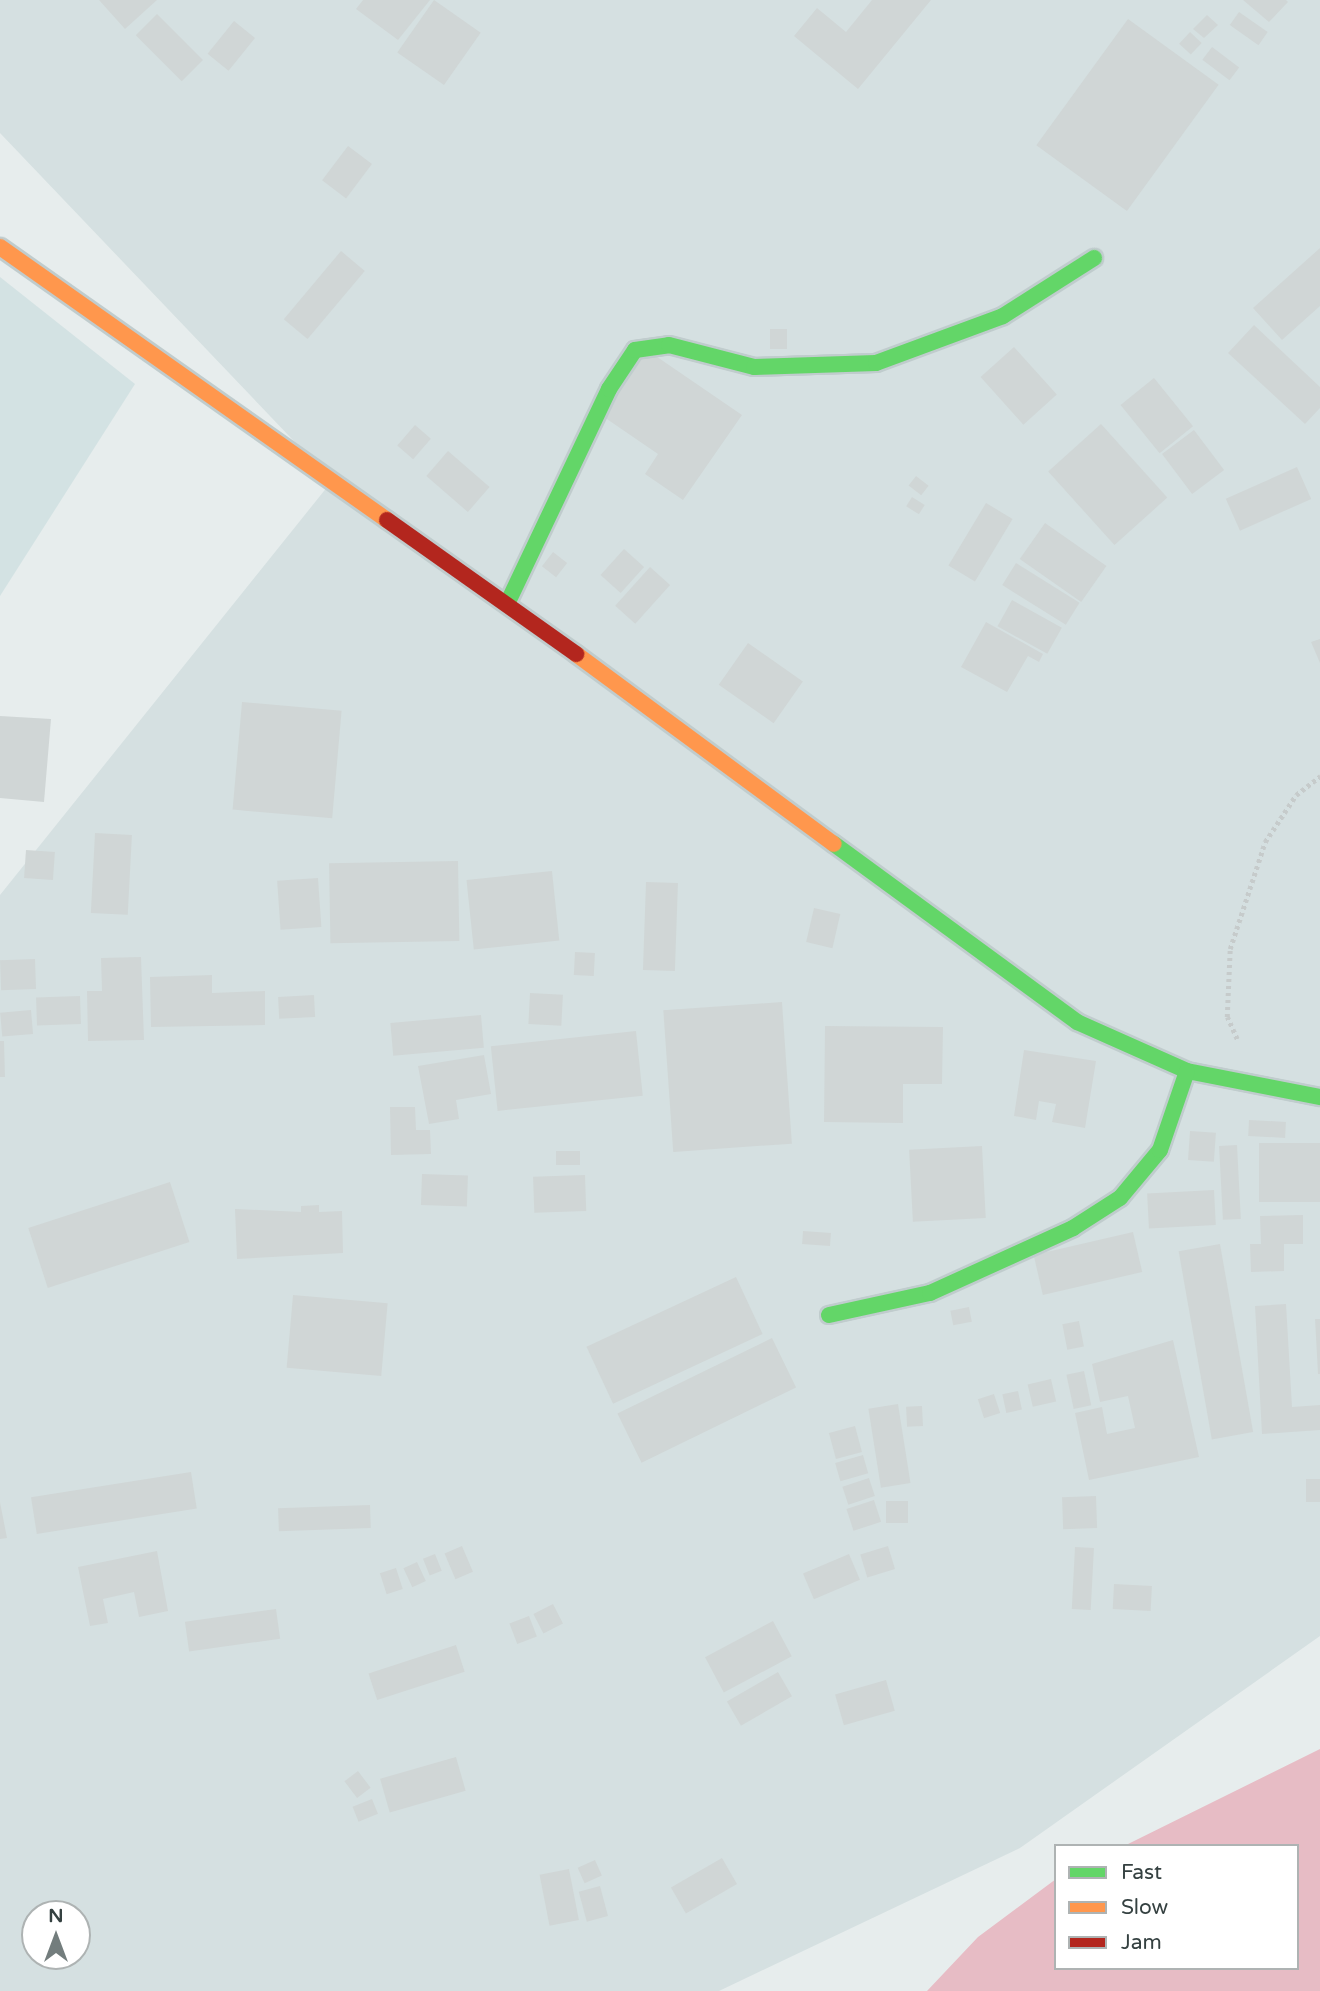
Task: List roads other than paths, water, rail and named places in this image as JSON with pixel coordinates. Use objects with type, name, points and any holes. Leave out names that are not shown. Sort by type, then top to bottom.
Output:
[{"type":"street","points":[[0,247],[507,604],[1077,1022],[1187,1071],[1259,1088],[1320,1097]]},
{"type":"street","points":[[507,604],[609,389],[635,350],[669,345],[754,367],[876,363],[1003,316],[1094,258]]},
{"type":"street","points":[[829,1315],[930,1293],[1073,1228],[1120,1198],[1160,1150],[1187,1071]]}]
